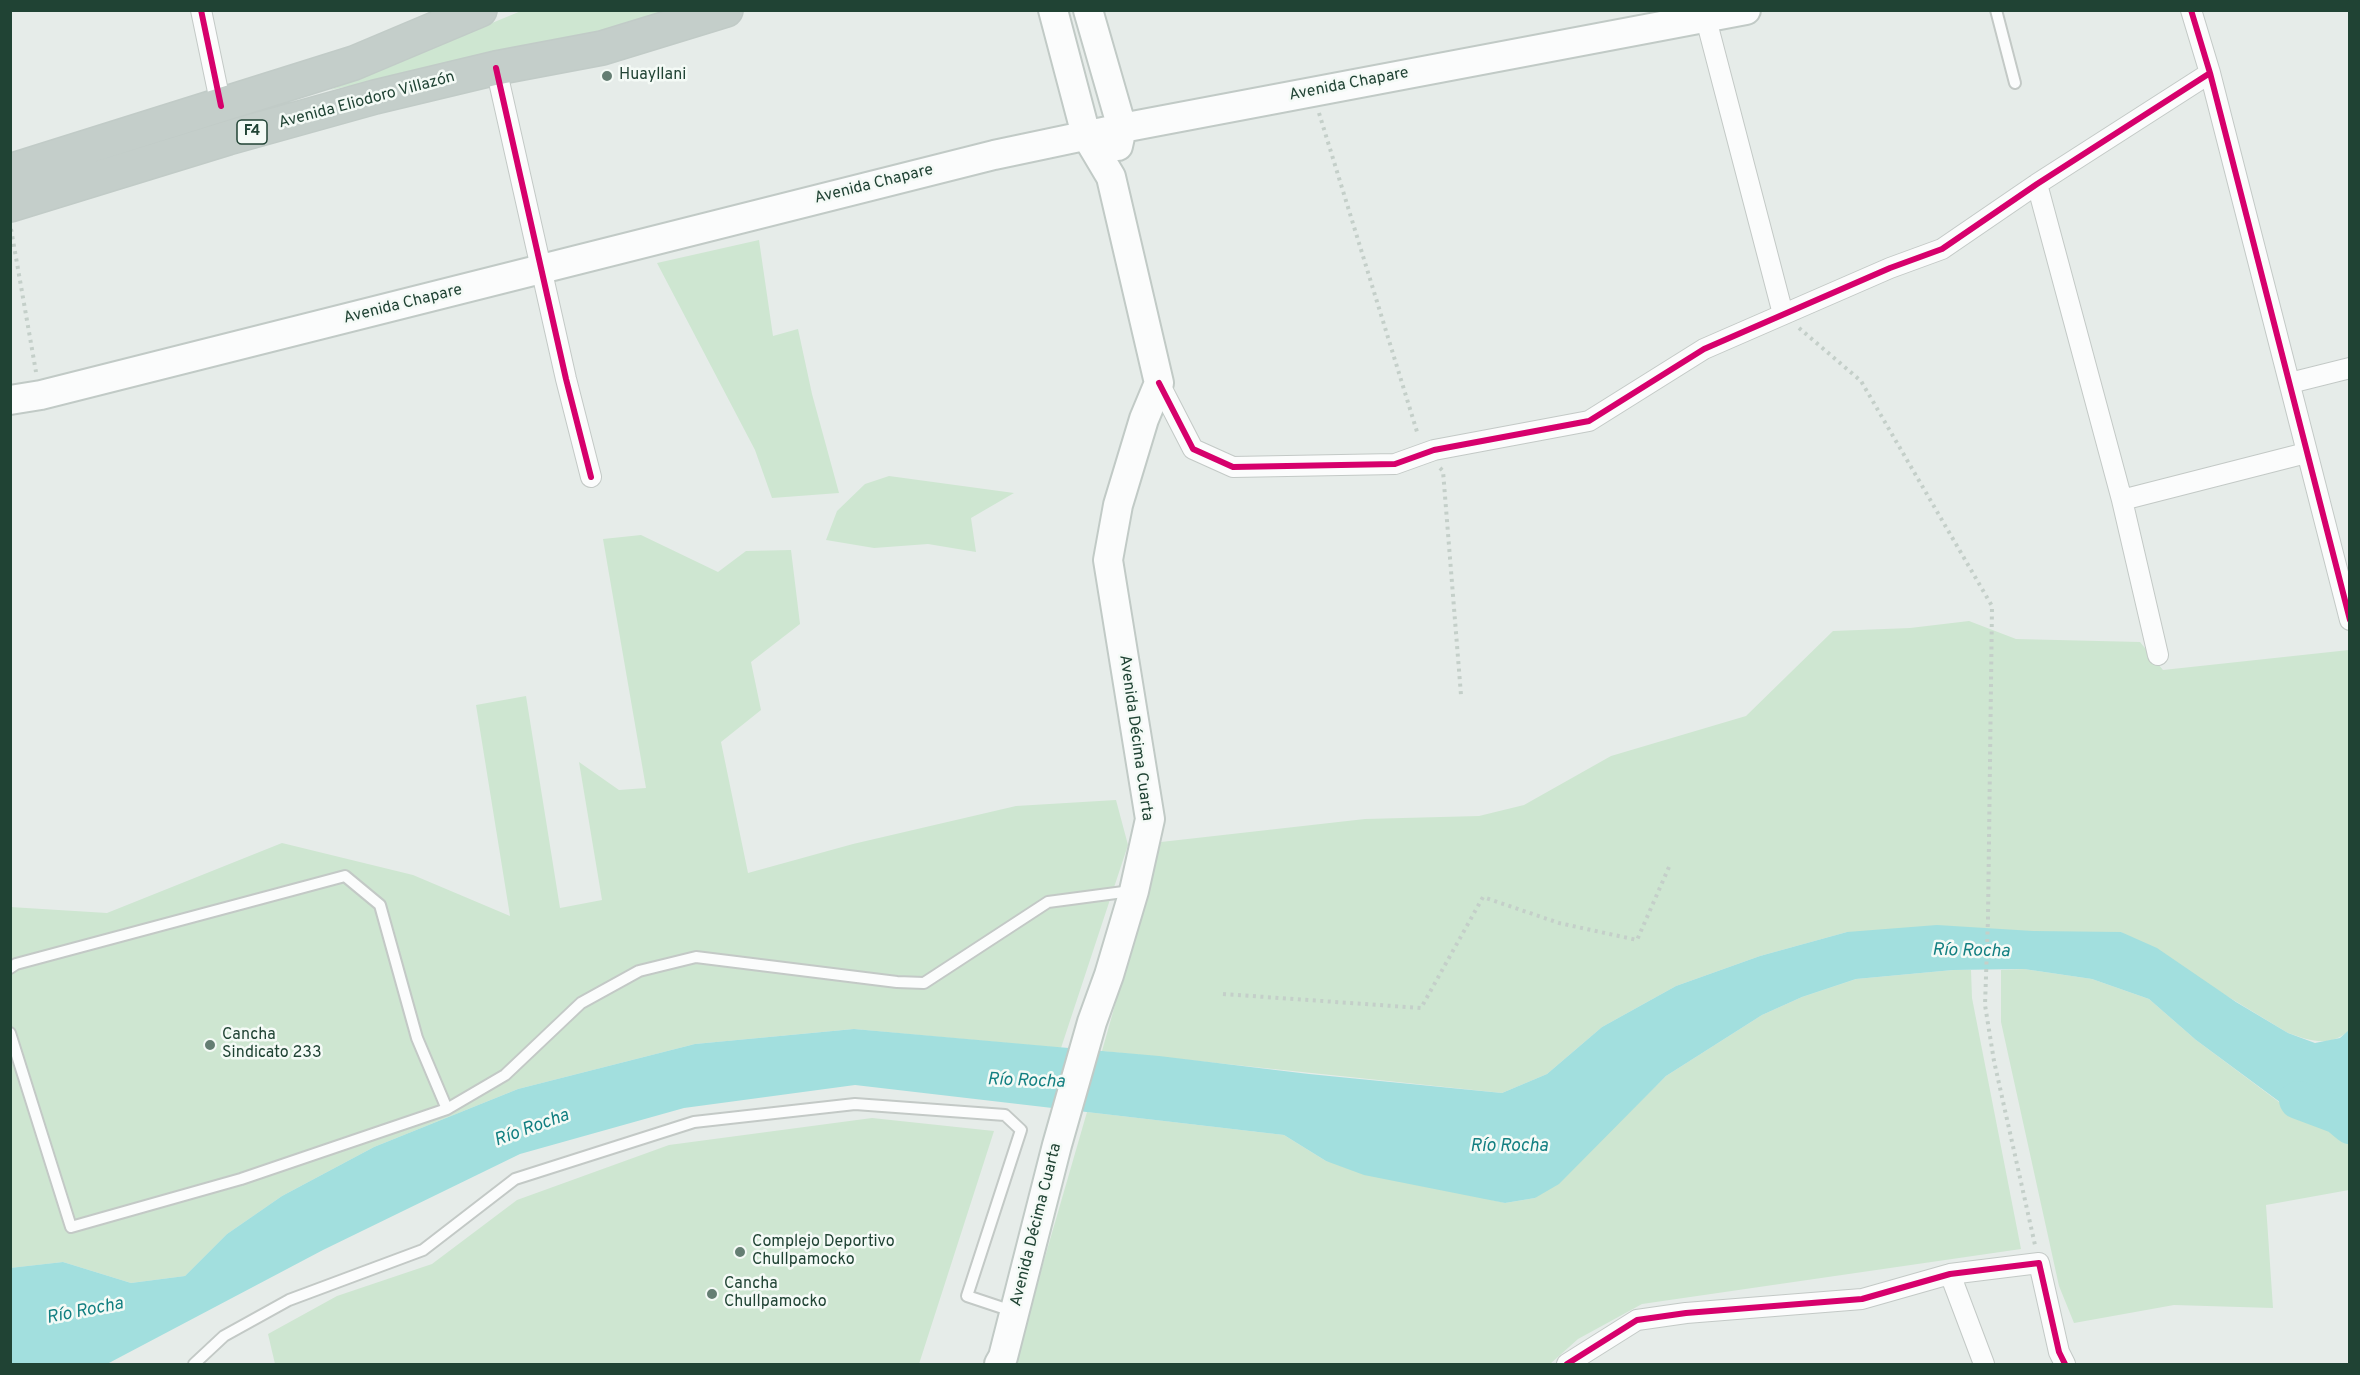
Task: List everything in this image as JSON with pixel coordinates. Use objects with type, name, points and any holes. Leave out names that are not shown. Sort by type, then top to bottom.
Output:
[{"type":"highway","name":"F4","points":[[10,171],[354,63],[480,10]]},
{"type":"highway","name":"Avenida Eliodoro Villazón","points":[[10,205],[228,138],[375,97],[496,69],[602,48],[726,10]]},
{"type":"main road","points":[[1053,10],[1086,135],[1111,177],[1159,383]]},
{"type":"main road","points":[[1088,10],[1122,128],[1111,177]]},
{"type":"main road","name":"Avenida Chapare","points":[[10,400],[40,395],[994,155],[1122,128],[1746,10]]},
{"type":"main road","name":"Avenida Décima Cuarta","points":[[999,1365],[1092,1022],[1109,975],[1134,891],[1150,819],[1108,560],[1118,505],[1144,419],[1159,383]]},
{"type":"street","points":[[201,10],[221,106]]},
{"type":"street","points":[[2191,10],[2210,73],[2349,620]]},
{"type":"street","points":[[1706,19],[1783,314]]},
{"type":"street","points":[[496,69],[566,379],[591,477]]},
{"type":"street","points":[[1159,383],[1193,449],[1233,467],[1395,465],[1434,450],[1589,421],[1704,349],[1890,268],[1942,249],[2037,184],[2210,73]]},
{"type":"street","points":[[2037,184],[2122,500],[2158,655]]},
{"type":"street","points":[[2290,383],[2349,368]]},
{"type":"street","points":[[2122,500],[2306,453]]},
{"type":"street","points":[[1567,1365],[1637,1320],[1696,1312],[1862,1299],[1950,1274],[2039,1263],[2059,1352],[2065,1365]]},
{"type":"street","points":[[1950,1274],[1984,1365]]},
{"type":"lane","points":[[1996,10],[2015,83]]},
{"type":"lane","points":[[10,968],[16,964],[345,876],[380,905],[417,1038],[447,1109]]},
{"type":"lane","points":[[10,1033],[71,1227],[241,1179],[447,1109],[505,1076],[581,1003],[639,971],[696,957],[897,982],[924,983],[1048,902],[1134,891]]},
{"type":"lane","points":[[194,1365],[224,1336],[289,1300],[423,1250],[515,1179],[694,1122],[855,1104],[1005,1115],[1021,1130],[967,1296],[1015,1312]]},
{"type":"path","points":[[1312,92],[1424,454],[1443,471],[1461,695]]},
{"type":"path","points":[[10,225],[40,395]]},
{"type":"path","points":[[1783,314],[1861,381],[1992,606],[1985,1005],[1994,1062],[2039,1263]]},
{"type":"path","points":[[1223,994],[1421,1008],[1483,897],[1559,923],[1637,940],[1669,867]]},
{"type":"green space","points":[[521,11],[691,11],[467,62],[330,90]]},
{"type":"green space","points":[[759,240],[773,336],[798,329],[812,394],[839,493],[772,498],[755,450],[657,263]]},
{"type":"green space","points":[[889,476],[1014,493],[971,518],[976,552],[928,544],[874,548],[826,540],[837,511],[865,484]]},
{"type":"green space","points":[[641,535],[718,572],[746,551],[791,550],[800,624],[751,662],[761,710],[721,742],[748,873],[853,844],[1016,806],[1116,800],[1128,845],[1061,1048],[854,1029],[695,1044],[518,1089],[374,1147],[282,1196],[227,1234],[185,1276],[131,1283],[63,1262],[11,1268],[10,907],[107,913],[282,843],[413,875],[510,916],[476,705],[526,696],[560,908],[602,900],[579,762],[619,790],[646,788],[603,539]]},
{"type":"green space","points":[[1969,621],[2016,639],[2140,642],[2163,670],[2349,650],[2350,1030],[2342,1036],[2327,1041],[2312,1040],[2288,1033],[2121,932],[1847,932],[1760,956],[1676,986],[1602,1027],[1547,1074],[1502,1093],[1102,1051],[1161,842],[1365,819],[1479,816],[1524,805],[1611,756],[1746,716],[1833,631],[1910,628]]},
{"type":"green space","points":[[2024,969],[2092,979],[2149,999],[2196,1040],[2291,1111],[2332,1121],[2349,1139],[2349,1190],[2266,1205],[2273,1308],[2174,1305],[2074,1323],[2059,1286],[2001,1022],[2001,970]]},
{"type":"green space","points":[[1971,970],[1972,998],[2021,1249],[1642,1304],[1578,1339],[1550,1364],[1014,1364],[1087,1112],[1284,1135],[1326,1161],[1505,1203],[1535,1198],[1615,1126],[1666,1076],[1762,1015],[1802,997],[1856,979]]},
{"type":"green space","name":"Complejo Deportivo Chullpamocko","points":[[872,1118],[994,1131],[919,1364],[275,1364],[268,1334],[337,1296],[432,1264],[517,1200],[669,1145]]},
{"type":"water","name":"Río Rocha","points":[[1937,925],[2033,931],[2121,932],[2157,948],[2236,1002],[2288,1033],[2315,1043],[2340,1038],[2349,1030],[2349,1118],[2332,1121],[2292,1111],[2196,1040],[2149,999],[2092,979],[2024,969],[1953,970],[1856,979],[1802,997],[1762,1015],[1666,1076],[1559,1184],[1535,1198],[1505,1203],[1364,1175],[1326,1161],[1284,1135],[855,1085],[684,1108],[520,1154],[323,1250],[107,1364],[11,1364],[10,1268],[63,1262],[131,1283],[185,1276],[227,1234],[282,1196],[374,1147],[518,1089],[695,1044],[854,1029],[1159,1056],[1309,1074],[1502,1093],[1547,1074],[1602,1027],[1676,986],[1760,956],[1847,932]]},
{"type":"waterway","name":"Río Rocha","points":[[2298,1100],[2338,1115],[2350,1125]]},
{"type":"cycle path","points":[[201,10],[221,106]]},
{"type":"cycle path","points":[[2191,10],[2210,73],[2350,620]]},
{"type":"cycle path","points":[[496,68],[566,379],[591,477]]},
{"type":"cycle path","points":[[1159,383],[1193,449],[1233,467],[1395,464],[1434,450],[1589,421],[1704,349],[1890,268],[1942,249],[2037,184],[2210,73]]},
{"type":"cycle path","points":[[1567,1364],[1637,1320],[1686,1313],[1862,1299],[1950,1274],[2039,1263],[2059,1352],[2065,1364]]},
{"type":"place","name":"Huayllani","points":[[607,76]]},
{"type":"place","name":"Cancha Sindicato 233","points":[[210,1045]]},
{"type":"place","name":"Complejo Deportivo Chullpamocko","points":[[740,1252]]},
{"type":"place","name":"Cancha Chullpamocko","points":[[712,1294]]}]
